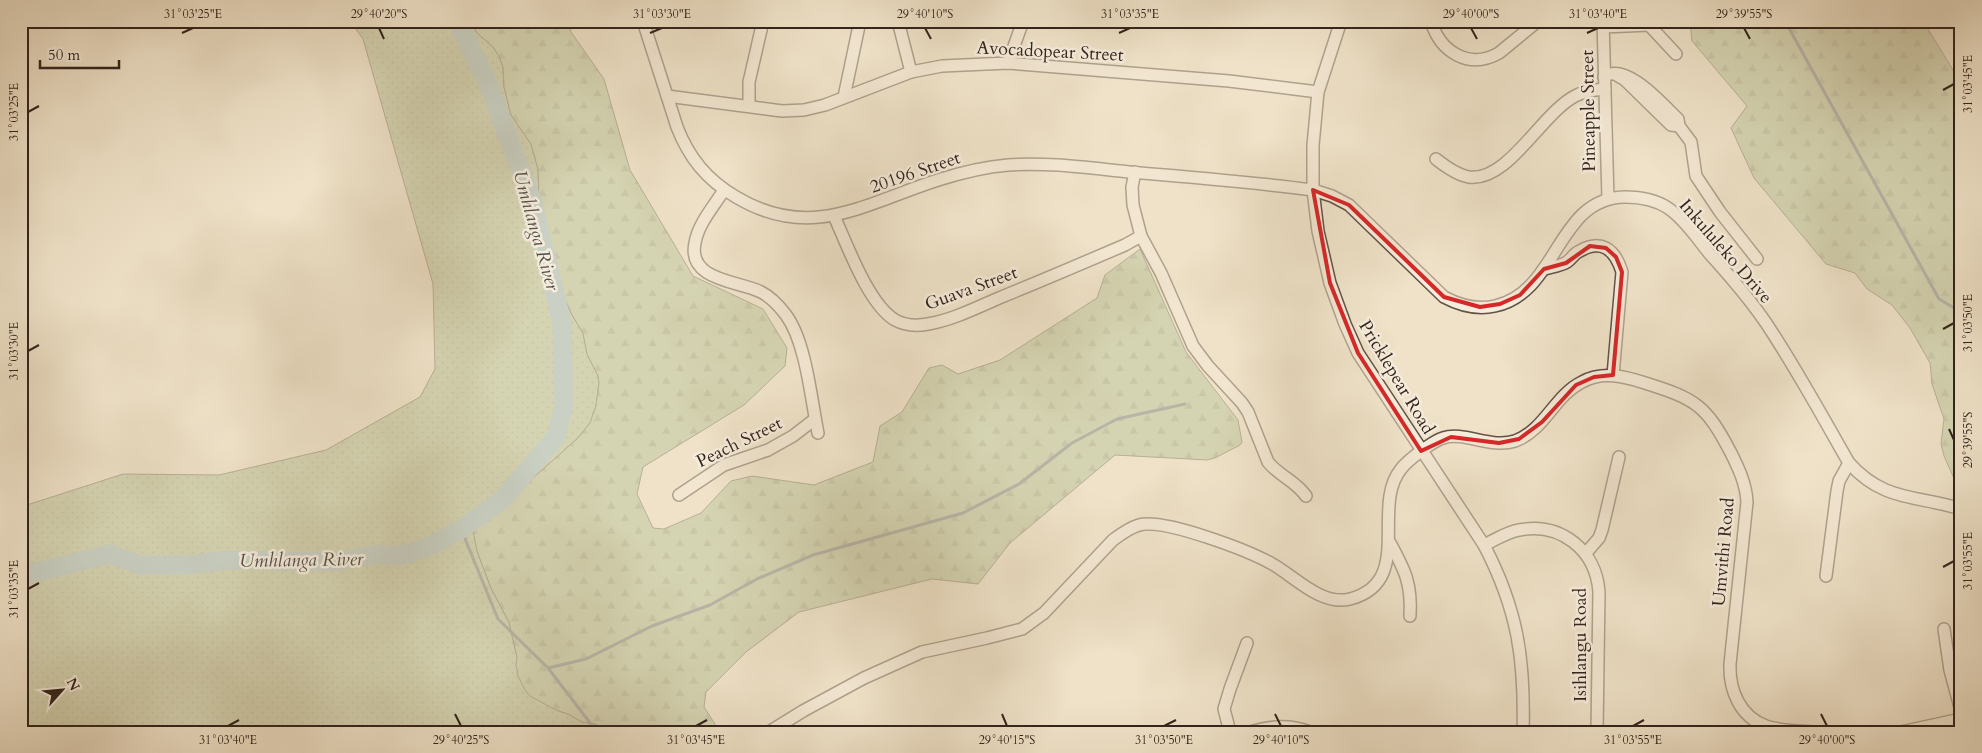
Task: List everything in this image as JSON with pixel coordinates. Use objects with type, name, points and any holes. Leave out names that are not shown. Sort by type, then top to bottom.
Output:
[{"type":"street","name":"20196 Street","points":[[643,21],[677,126],[689,153],[704,173],[724,190],[770,213],[803,218],[834,216],[866,207],[937,180],[990,168],[1029,165],[1232,180],[1313,190]]},
{"type":"street","points":[[748,106],[749,82],[763,21]]},
{"type":"street","points":[[844,97],[860,21]]},
{"type":"street","points":[[898,21],[912,72]]},
{"type":"street","points":[[1008,63],[1023,21]]},
{"type":"street","name":"Pricklepear Road","points":[[1341,21],[1318,92],[1313,145],[1313,190],[1323,257],[1330,283],[1358,353],[1484,545],[1504,590],[1519,644],[1523,671],[1523,732]]},
{"type":"street","points":[[1431,21],[1435,32],[1445,47],[1460,58],[1478,60],[1499,53],[1538,21]]},
{"type":"street","points":[[1603,24],[1653,23],[1676,54]]},
{"type":"street","name":"Pineapple Street","points":[[1603,24],[1608,80],[1608,199]]},
{"type":"street","name":"Avocadopear Street","points":[[667,96],[782,111],[804,110],[825,105],[912,72],[942,66],[1008,63],[1219,80],[1318,92]]},
{"type":"street","points":[[1436,159],[1450,169],[1469,177],[1488,175],[1504,166],[1562,104],[1619,73],[1638,82],[1678,119],[1679,126],[1691,142],[1696,176],[1720,212],[1757,259]]},
{"type":"street","points":[[1134,172],[1132,187],[1133,205],[1141,236],[1161,272],[1193,346],[1248,412],[1268,462],[1297,484],[1306,496]]},
{"type":"street","points":[[724,190],[694,244],[696,258],[704,271],[712,276],[761,292],[778,305],[785,314],[797,335],[818,432]]},
{"type":"street","name":"Inkululeko Drive","points":[[1313,190],[1332,196],[1349,205],[1436,291],[1461,304],[1490,307],[1508,301],[1527,290],[1544,269],[1577,218],[1589,209],[1608,199],[1633,197],[1645,199],[1667,208],[1683,222],[1743,292],[1765,322],[1849,463],[1857,472],[1886,491],[1961,510]]},
{"type":"street","name":"Guava Street","points":[[834,216],[861,275],[881,308],[901,323],[917,325],[937,322],[967,312],[1125,245],[1141,236]]},
{"type":"street","points":[[1544,269],[1566,263],[1576,253],[1590,246],[1599,245],[1606,248],[1616,257],[1622,272],[1613,375]]},
{"type":"street","name":"Umvithi Road","points":[[769,732],[864,678],[922,652],[1022,629],[1044,613],[1112,540],[1140,525],[1168,525],[1251,554],[1274,564],[1320,594],[1337,600],[1350,599],[1362,595],[1379,582],[1386,566],[1389,540],[1389,505],[1393,483],[1401,468],[1421,451],[1443,438],[1451,437],[1499,443],[1520,439],[1535,429],[1563,396],[1576,385],[1594,377],[1613,375],[1632,379],[1687,398],[1706,411],[1720,432],[1739,469],[1747,502],[1730,664],[1730,679],[1733,691],[1750,717],[1766,726],[1776,729],[1813,732]]},
{"type":"street","name":"Peach Street","points":[[679,495],[724,465],[768,450],[793,436],[815,419]]},
{"type":"street","points":[[1586,553],[1602,530],[1619,457]]},
{"type":"street","points":[[1826,576],[1838,486],[1849,463]]},
{"type":"street","name":"Isihlangu Road","points":[[1484,545],[1517,530],[1534,528],[1560,534],[1573,541],[1586,553],[1597,574],[1599,592],[1597,732]]},
{"type":"street","points":[[1389,540],[1407,578],[1410,616]]},
{"type":"street","points":[[1944,629],[1950,670],[1961,711]]},
{"type":"street","points":[[1230,732],[1224,709],[1247,643]]},
{"type":"street","points":[[1901,732],[1961,719]]},
{"type":"street","points":[[1256,731],[1287,726],[1310,732]]},
{"type":"highlighted area","points":[[1313,190],[1349,205],[1444,297],[1480,307],[1500,304],[1520,295],[1544,269],[1566,263],[1590,246],[1606,248],[1616,257],[1622,272],[1613,375],[1594,377],[1576,385],[1542,422],[1519,439],[1499,443],[1451,437],[1421,451],[1358,353],[1330,283]]},
{"type":"green space","points":[[350,21],[470,21],[477,33],[493,47],[499,56],[503,67],[504,87],[511,115],[531,144],[538,169],[539,198],[546,234],[561,290],[572,315],[583,333],[587,354],[598,376],[596,406],[590,423],[578,438],[497,510],[483,517],[477,551],[491,588],[509,622],[517,657],[516,665],[556,710],[582,722],[596,724],[603,732],[21,732],[21,510],[27,505],[123,474],[219,475],[326,450],[420,397],[435,369],[433,284],[363,39]]},
{"type":"green space","points":[[470,21],[567,21],[571,32],[604,79],[630,170],[693,276],[763,309],[787,348],[785,366],[744,405],[643,467],[637,494],[653,528],[664,529],[701,513],[731,481],[752,476],[814,485],[873,462],[880,426],[902,412],[929,368],[942,365],[958,374],[1000,360],[1097,298],[1105,275],[1140,249],[1186,352],[1238,420],[1242,442],[1240,445],[1215,458],[1207,460],[1115,455],[1010,543],[978,584],[932,579],[799,612],[746,652],[706,692],[704,707],[715,724],[712,732],[603,732],[596,724],[582,722],[530,696],[518,676],[517,657],[509,622],[491,588],[477,551],[473,531],[483,517],[497,510],[578,438],[590,423],[596,406],[599,383],[598,376],[587,354],[583,333],[572,315],[561,290],[546,234],[539,198],[538,169],[531,144],[511,115],[504,87],[503,67],[499,56],[493,47],[477,33]]},
{"type":"green space","points":[[1690,21],[1923,21],[1961,83],[1961,494],[1944,456],[1941,444],[1944,419],[1932,384],[1930,363],[1910,328],[1892,305],[1867,289],[1855,273],[1826,264],[1754,178],[1731,128],[1747,106],[1692,41]]},
{"type":"waterway","name":"Umhlanga River","points":[[21,576],[110,554],[140,565],[187,565],[231,560],[334,562],[380,554],[396,556],[415,552],[461,529],[501,501],[556,437],[564,406],[562,323],[532,200],[486,79],[457,21]]},
{"type":"waterway","points":[[1785,21],[1939,299],[1961,312]]},
{"type":"waterway","points":[[548,668],[586,659],[652,626],[710,605],[757,579],[813,555],[963,513],[1019,484],[1072,443],[1117,419],[1185,404]]},
{"type":"waterway","points":[[461,529],[498,619],[548,668],[597,732]]}]
